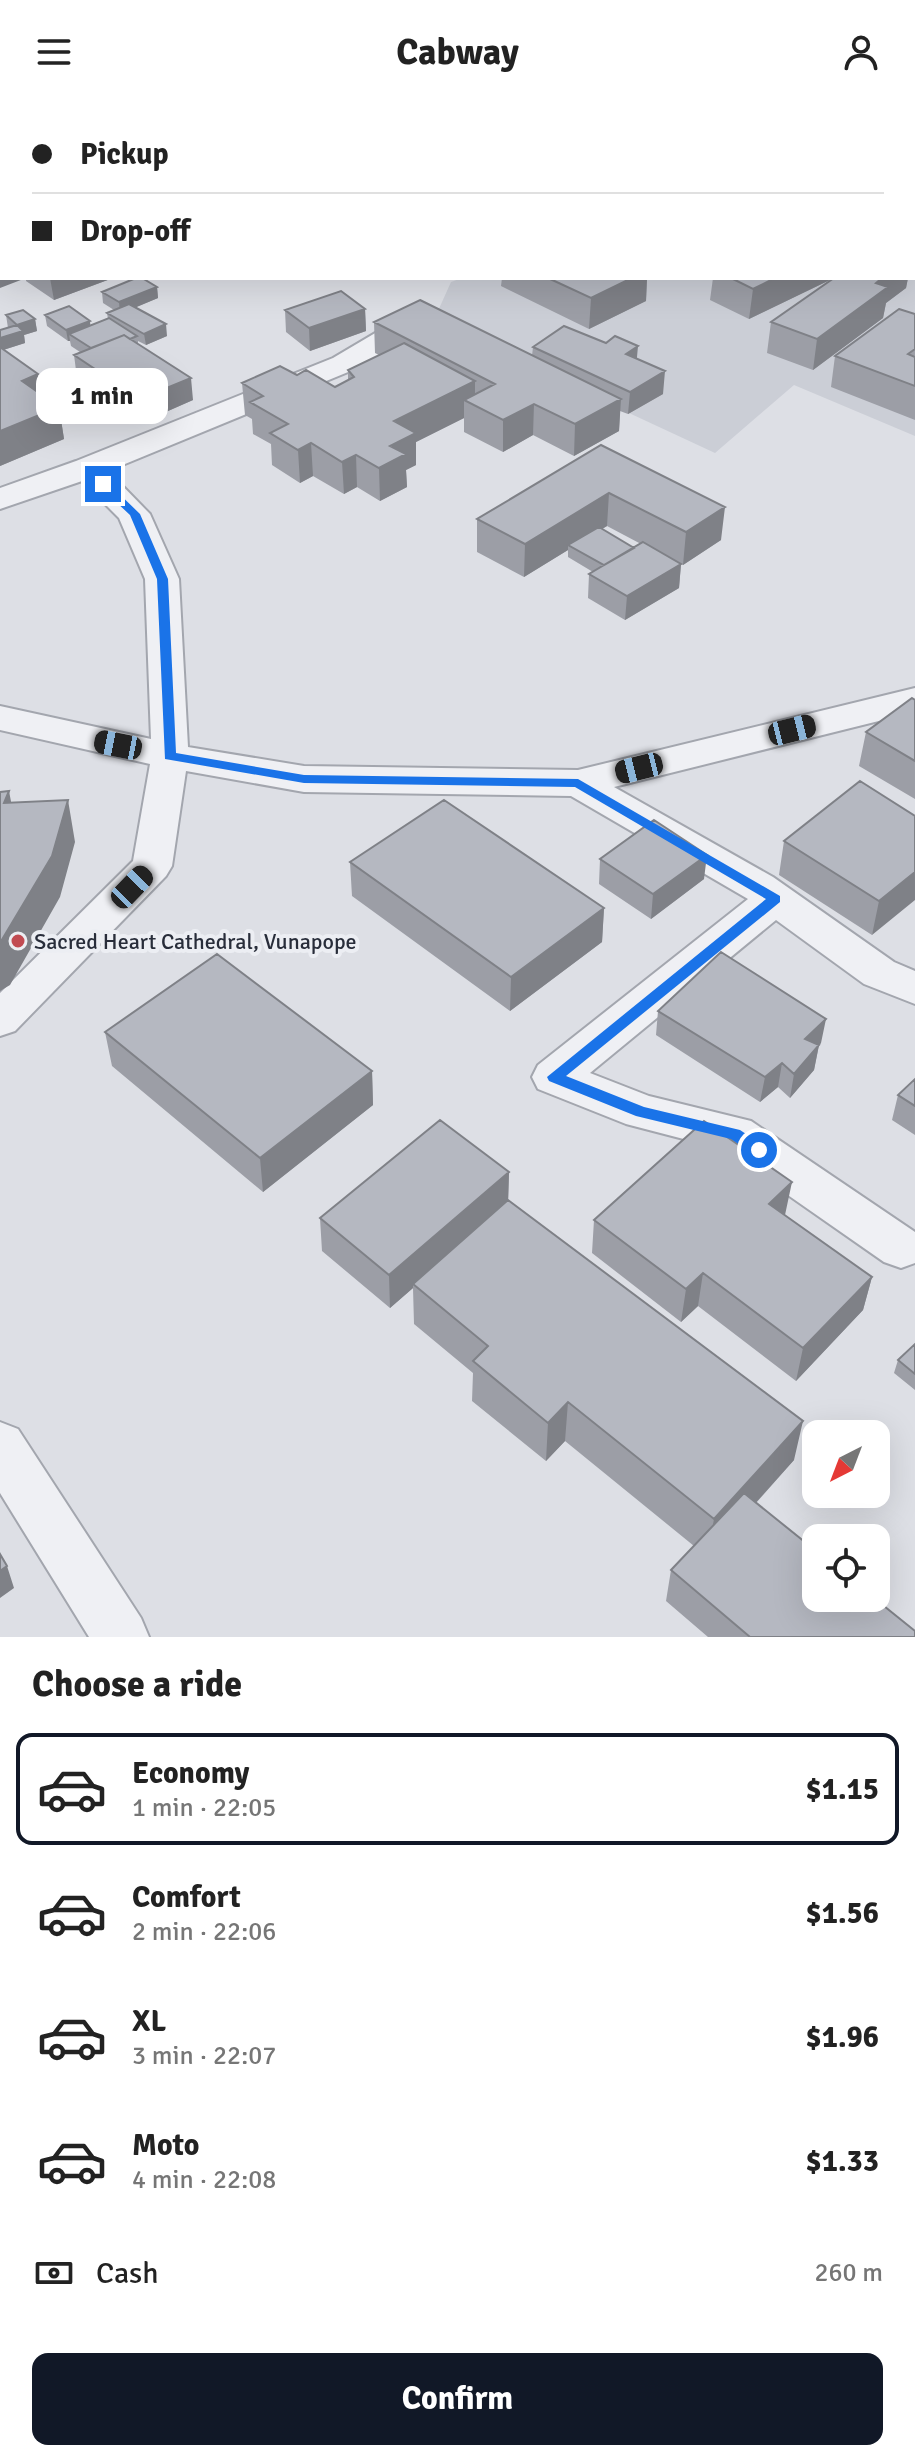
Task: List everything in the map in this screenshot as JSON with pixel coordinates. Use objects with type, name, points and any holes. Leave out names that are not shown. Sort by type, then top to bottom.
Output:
[{"type":"street","points":[[0,499],[87,468],[343,364],[414,322]]},
{"type":"street","points":[[0,1020],[152,866],[170,756],[162,579],[134,514],[87,468]]},
{"type":"street","points":[[0,718],[170,756],[304,779],[578,783],[915,700]]},
{"type":"street","points":[[578,783],[775,899],[879,973],[915,988]]},
{"type":"street","points":[[775,899],[554,1077],[642,1112],[735,1134],[901,1248]]},
{"type":"street","points":[[0,1446],[121,1637]]},
{"type":"shaded area","points":[[915,280],[915,436],[794,385],[715,453],[433,322],[451,282]]},
{"type":"building","points":[[131,280],[145,280],[157,287],[119,302],[102,292]]},
{"type":"building","points":[[552,280],[628,280],[591,298]]},
{"type":"building","points":[[735,280],[771,280],[753,289]]},
{"type":"building","points":[[831,280],[880,280],[876,283],[888,287],[817,339],[771,322]]},
{"type":"building","points":[[341,291],[365,309],[309,328],[285,310]]},
{"type":"building","points":[[420,300],[621,399],[575,424],[534,404],[503,420],[464,400],[495,384],[374,322]]},
{"type":"building","points":[[129,304],[166,324],[144,334],[107,313]]},
{"type":"building","points":[[69,306],[90,321],[66,330],[45,315]]},
{"type":"building","points":[[899,309],[915,314],[915,349],[908,354],[915,357],[915,386],[835,356]]},
{"type":"building","points":[[23,310],[35,319],[17,325],[6,315]]},
{"type":"building","points":[[109,318],[137,336],[130,339],[124,335],[91,348],[69,334]]},
{"type":"building","points":[[17,325],[23,331],[0,338],[0,330]]},
{"type":"building","points":[[564,326],[606,343],[615,336],[638,346],[626,354],[665,371],[630,392],[533,347]]},
{"type":"building","points":[[124,335],[191,378],[140,399],[74,355]]},
{"type":"building","points":[[404,343],[475,381],[394,421],[416,433],[390,446],[406,454],[379,468],[356,455],[342,462],[311,443],[298,450],[270,433],[288,424],[250,402],[263,396],[242,383],[280,366],[297,375],[306,370],[335,387],[354,377],[348,370]]},
{"type":"building","points":[[0,347],[38,374],[22,381],[59,407],[0,431]]},
{"type":"building","points":[[601,445],[725,507],[686,532],[609,493],[525,544],[477,519]]},
{"type":"building","points":[[599,527],[634,548],[604,565],[568,545]]},
{"type":"building","points":[[643,542],[681,564],[627,596],[589,574]]},
{"type":"building","points":[[912,698],[915,700],[915,761],[866,732]]},
{"type":"building","points":[[860,781],[915,816],[915,872],[879,901],[784,841]]},
{"type":"building","points":[[9,791],[4,803],[68,800],[52,856],[0,943],[0,792]]},
{"type":"building","points":[[444,800],[604,908],[511,977],[350,862]]},
{"type":"building","points":[[654,820],[707,855],[653,894],[600,859]]},
{"type":"building","points":[[721,952],[826,1019],[805,1039],[819,1045],[794,1074],[782,1063],[765,1077],[658,1011]]},
{"type":"building","points":[[217,954],[372,1071],[260,1158],[105,1032]]},
{"type":"building","points":[[915,1079],[915,1106],[898,1095]]},
{"type":"building","points":[[440,1120],[509,1172],[389,1275],[320,1218]]},
{"type":"building","points":[[704,1121],[792,1182],[769,1204],[872,1277],[803,1348],[703,1273],[686,1289],[594,1220]]},
{"type":"building","points":[[508,1200],[802,1422],[714,1519],[568,1402],[548,1423],[473,1361],[488,1346],[413,1284]]},
{"type":"building","points":[[915,1344],[915,1374],[898,1360]]},
{"type":"building","points":[[744,1493],[802,1540],[802,1612],[890,1611],[915,1631],[915,1637],[750,1637],[671,1570]]},
{"type":"building","points":[[0,1554],[7,1566],[0,1571]]},
{"type":"place","name":"Sacred Heart Cathedral, Vunapope","points":[[18,941]]},
{"type":"route","points":[[103,484],[134,514],[162,579],[170,756],[304,779],[578,783],[775,899],[554,1077],[642,1112],[735,1134],[759,1150]]}]
